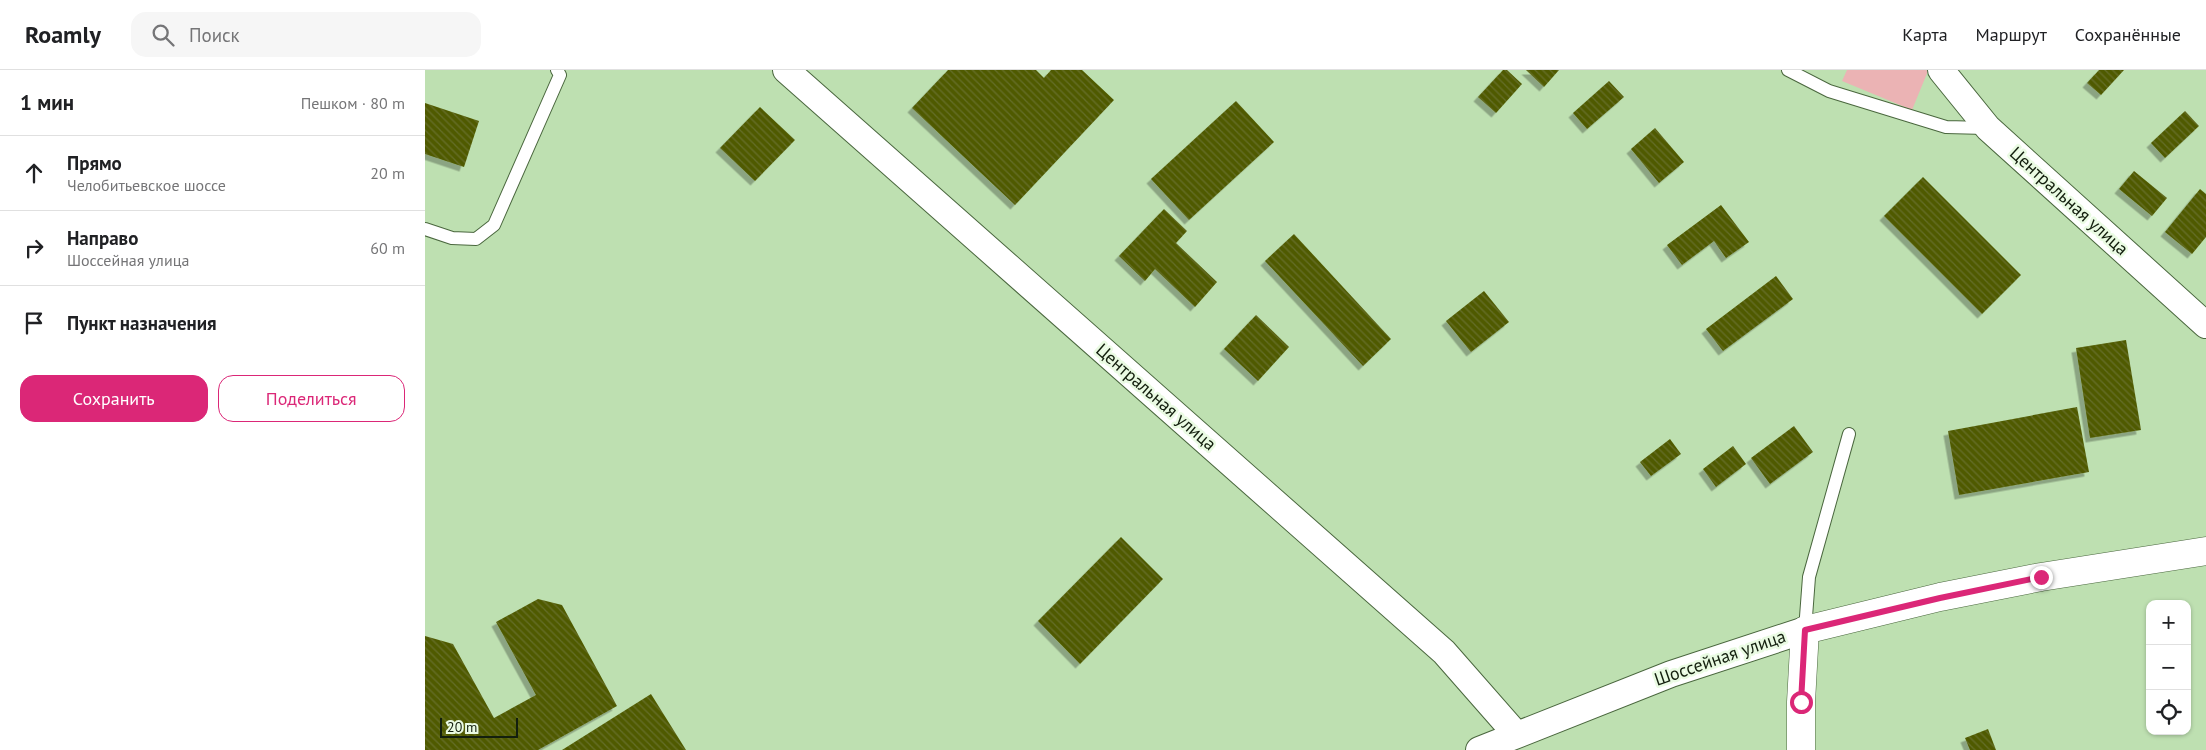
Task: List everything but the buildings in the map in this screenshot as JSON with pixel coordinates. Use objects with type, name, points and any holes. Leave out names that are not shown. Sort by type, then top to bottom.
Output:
[{"type":"street","name":"Центральная улица","points":[[786,70],[1444,652],[1516,734]]},
{"type":"street","name":"Центральная улица","points":[[1941,70],[1988,128],[2206,325]]},
{"type":"street","name":"Шоссейная улица","points":[[1479,750],[1671,674],[1805,630],[1940,598],[2032,579],[2206,551]]},
{"type":"street","points":[[1801,750],[1801,702],[1805,630]]},
{"type":"lane","points":[[425,229],[452,238],[476,240],[494,226],[560,75],[557,70]]},
{"type":"lane","points":[[1788,70],[1829,91],[1946,127],[1988,128]]},
{"type":"lane","points":[[1805,630],[1809,577],[1849,434]]},
{"type":"shaded area","points":[[1847,70],[1928,71],[1912,110],[1842,81]]},
{"type":"route","points":[[1801,702],[1805,630],[1940,598],[2041,577]]}]
